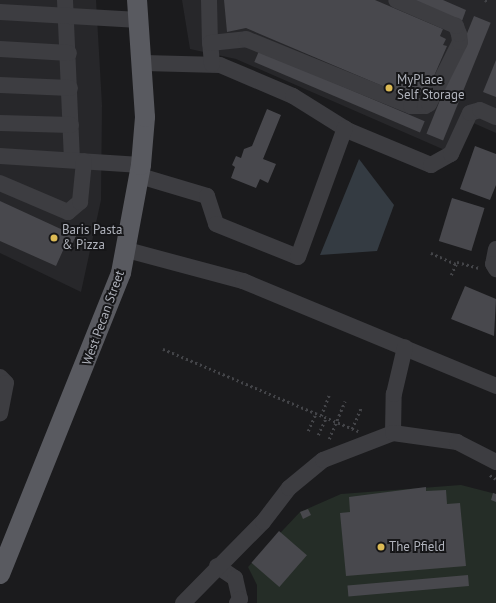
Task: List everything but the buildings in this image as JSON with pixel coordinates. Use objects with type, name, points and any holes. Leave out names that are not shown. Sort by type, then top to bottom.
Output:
[{"type":"main road","name":"West Pecan Street","points":[[0,574],[105,321],[126,250],[141,170],[144,63],[140,20],[136,0]]},
{"type":"street","points":[[0,183],[68,212],[80,202],[78,161],[71,126],[68,16],[65,0]]},
{"type":"street","points":[[209,0],[212,64]]},
{"type":"street","points":[[210,44],[246,39],[263,43],[411,106],[425,106],[430,104],[460,42],[459,34],[456,26],[396,0]]},
{"type":"street","points":[[4,8],[68,16],[140,20]]},
{"type":"street","points":[[0,49],[69,53]]},
{"type":"street","points":[[144,63],[212,64],[293,96],[345,128],[431,165],[451,154],[470,113],[480,110],[496,117]]},
{"type":"street","points":[[0,85],[70,88]]},
{"type":"street","points":[[0,123],[71,126]]},
{"type":"street","points":[[0,156],[78,161],[141,170],[207,196],[216,224],[298,257],[345,128]]},
{"type":"street","points":[[488,268],[493,264],[496,249]]},
{"type":"street","points":[[126,250],[243,281],[496,386]]},
{"type":"street","points":[[393,433],[394,394],[405,347]]},
{"type":"street","points":[[0,377],[6,383],[0,413]]},
{"type":"street","points":[[183,603],[263,522],[289,488],[323,460],[393,433],[456,442],[490,467]]},
{"type":"street","points":[[218,566],[235,578],[237,603]]},
{"type":"path","points":[[485,0],[490,2]]},
{"type":"path","points":[[431,253],[456,264],[457,262],[475,269],[488,268]]},
{"type":"path","points":[[451,275],[456,264]]},
{"type":"path","points":[[162,349],[352,429],[365,429]]},
{"type":"path","points":[[321,416],[329,395]]},
{"type":"path","points":[[329,439],[345,401]]},
{"type":"path","points":[[352,429],[361,408]]},
{"type":"path","points":[[308,431],[316,413]]},
{"type":"path","points":[[318,435],[326,418]]},
{"type":"path","points":[[490,467],[496,479]]},
{"type":"shaded area","points":[[0,0],[96,0],[102,105],[101,200],[81,292],[0,253]]},
{"type":"shaded area","name":"MyPlace Self Storage","points":[[182,0],[496,0],[496,133],[462,118],[447,151],[236,59],[190,49]]},
{"type":"shaded area","points":[[359,159],[394,205],[377,251],[320,255]]},
{"type":"shaded area","name":"The Pfield","points":[[461,485],[496,494],[496,603],[257,603],[257,585],[248,567],[300,512],[341,494]]},
{"type":"place","name":"MyPlace Self Storage","points":[[389,88]]},
{"type":"place","name":"Baris Pasta & Pizza","points":[[54,238]]},
{"type":"place","name":"The Pfield","points":[[381,547]]}]
